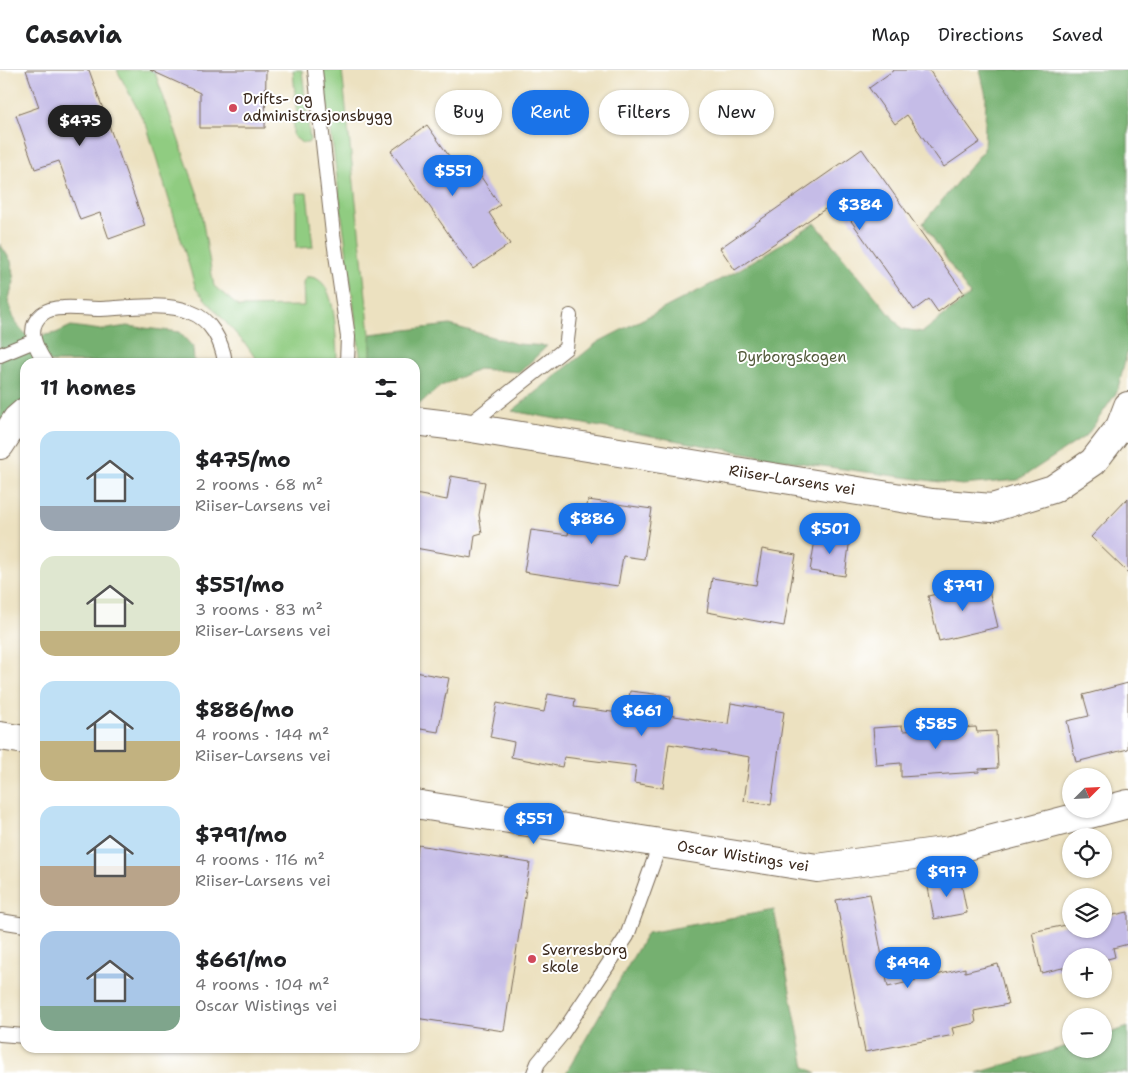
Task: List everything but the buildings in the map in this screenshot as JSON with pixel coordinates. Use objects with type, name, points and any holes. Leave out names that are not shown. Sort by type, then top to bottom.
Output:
[{"type":"street","name":"Riiser-Larsens vei","points":[[420,422],[465,427],[932,503],[992,508],[1053,489],[1093,462],[1120,427],[1128,406]]},
{"type":"street","points":[[0,445],[20,416]]},
{"type":"street","points":[[0,736],[20,739]]},
{"type":"street","name":"Oscar Wistings vei","points":[[420,805],[818,868],[951,850],[1128,804]]},
{"type":"lane","points":[[315,70],[333,234],[348,337],[347,358]]},
{"type":"lane","points":[[43,358],[34,341],[33,327],[40,315],[49,310],[65,308],[178,308],[191,312],[206,322],[221,342],[224,358]]},
{"type":"lane","points":[[465,427],[566,348],[570,316]]},
{"type":"lane","points":[[0,354],[34,341]]},
{"type":"lane","points":[[534,1073],[538,1063],[562,1034],[627,936],[660,844]]},
{"type":"lane","points":[[0,921],[20,924]]},
{"type":"lane","points":[[0,1034],[20,1036]]},
{"type":"green space","points":[[117,70],[154,70],[198,195],[214,286],[239,307],[304,306],[303,282],[306,277],[316,278],[324,284],[329,294],[336,333],[336,358],[255,358],[247,346],[196,289],[147,127]]},
{"type":"green space","points":[[293,70],[302,70],[310,140],[308,143],[302,143],[293,136],[293,124],[297,118]]},
{"type":"green space","points":[[323,70],[342,70],[373,358],[360,358]]},
{"type":"green space","name":"Dyrborgskogen","points":[[980,70],[1128,70],[1128,350],[1117,392],[1087,435],[1018,480],[962,485],[807,464],[512,411],[598,342],[735,272],[815,223],[902,329],[923,332],[970,295],[923,223],[984,150],[986,96]]},
{"type":"green space","points":[[296,193],[307,193],[313,247],[296,248]]},
{"type":"green space","points":[[0,244],[11,261],[14,282],[8,301],[15,322],[29,338],[56,333],[71,326],[101,330],[127,326],[179,332],[193,347],[194,358],[20,358],[20,411],[0,429]]},
{"type":"green space","points":[[450,325],[517,344],[547,346],[520,372],[478,369],[441,386],[420,403],[420,358],[371,358],[371,334]]},
{"type":"green space","points":[[774,910],[805,1067],[817,1073],[566,1073],[647,933]]},
{"type":"green space","points":[[1128,1027],[1128,1073],[977,1073],[1062,1048],[1062,1058],[1112,1058],[1112,1032]]},
{"type":"place","name":"Drifts- og administrasjonsbygg","points":[[233,108]]},
{"type":"place","name":"Sverresborg skole","points":[[532,959]]}]
